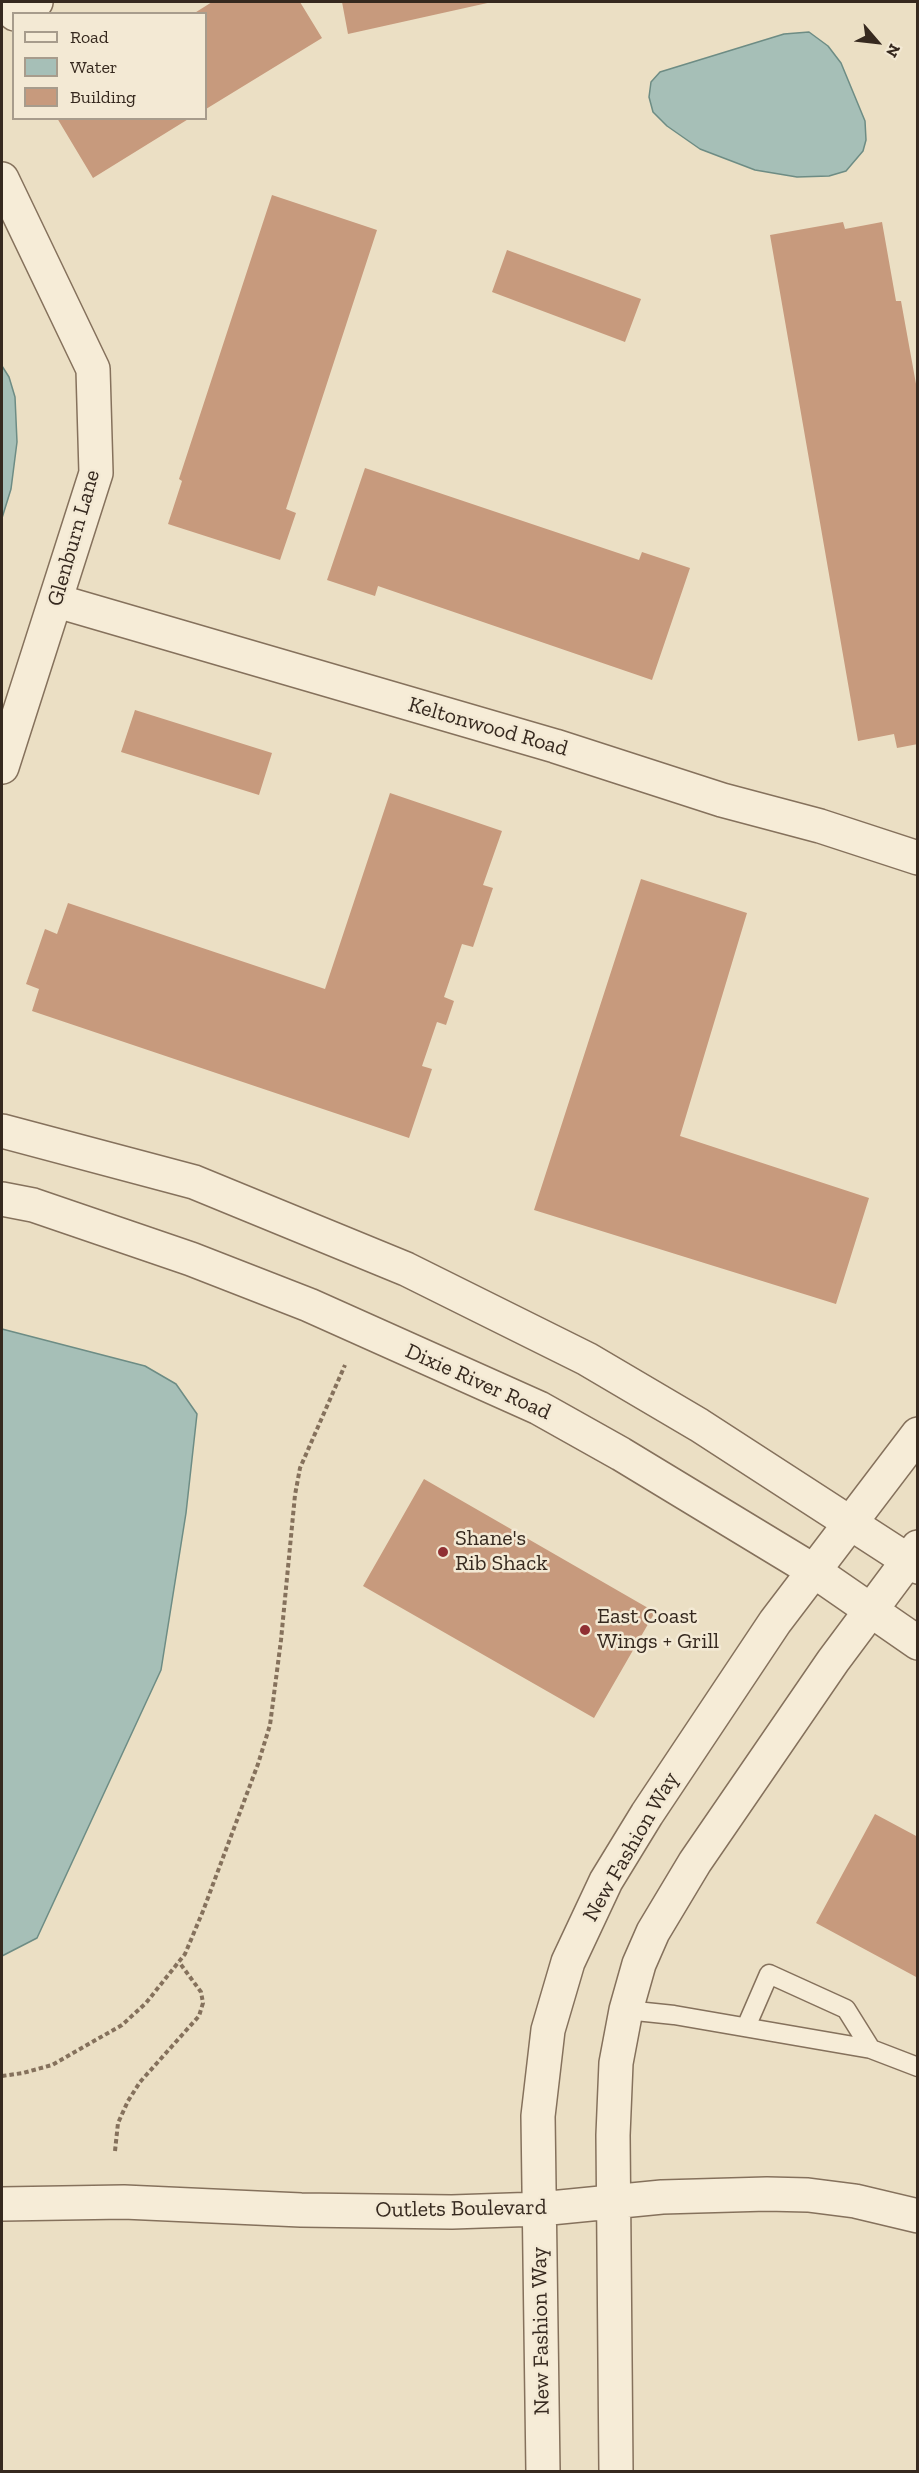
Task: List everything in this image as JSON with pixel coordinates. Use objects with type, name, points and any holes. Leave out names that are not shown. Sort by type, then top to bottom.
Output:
[{"type":"street","points":[[18,12],[36,2]]},
{"type":"street","name":"Glenburn Lane","points":[[2,179],[93,369],[96,473],[57,601],[2,766]]},
{"type":"street","name":"Keltonwood Road","points":[[57,601],[555,746],[722,800],[820,826],[918,858]]},
{"type":"street","points":[[2,1131],[194,1182],[406,1269],[587,1359],[699,1425],[850,1522],[914,1558],[870,1611],[695,1862],[653,1932],[639,1964],[626,2010],[616,2063],[613,2135],[616,2472]]},
{"type":"street","name":"Dixie River Road","points":[[2,1199],[33,1205],[191,1259],[309,1305],[539,1408],[621,1454],[814,1571],[918,1643]]},
{"type":"street","name":"New Fashion Way","points":[[543,2472],[538,2115],[548,2030],[568,1962],[606,1881],[647,1814],[775,1622],[918,1434]]},
{"type":"street","name":"Outlets Boulevard","points":[[2,2204],[124,2202],[300,2210],[440,2212],[540,2209],[714,2194],[808,2195],[855,2201],[918,2216]]},
{"type":"lane","points":[[746,2027],[769,1974],[846,2009],[871,2049]]},
{"type":"lane","points":[[626,2010],[674,2015],[871,2049],[918,2067]]},
{"type":"path","points":[[2,2076],[52,2065],[122,2025],[146,2003],[179,1962],[203,1911],[258,1764],[270,1725],[295,1495],[300,1468],[345,1365]]},
{"type":"path","points":[[115,2151],[118,2123],[128,2101],[140,2082],[199,2016],[203,2003],[201,1992],[179,1962]]},
{"type":"water","points":[[809,32],[828,46],[841,63],[865,121],[866,140],[863,151],[846,171],[829,176],[797,177],[755,170],[700,149],[667,126],[653,112],[649,97],[651,82],[660,72],[784,34]]},
{"type":"water","points":[[2,366],[9,377],[15,397],[17,442],[11,489],[2,518]]},
{"type":"water","points":[[2,1329],[145,1366],[176,1384],[197,1414],[186,1513],[161,1670],[37,1938],[2,1956]]},
{"type":"building","points":[[212,2],[300,2],[322,38],[207,108],[207,12],[196,12]]},
{"type":"building","points":[[342,2],[492,2],[348,34]]},
{"type":"building","points":[[58,120],[187,120],[93,178]]},
{"type":"building","points":[[272,195],[377,230],[286,509],[296,513],[280,560],[168,524],[182,481],[179,479]]},
{"type":"building","points":[[843,222],[845,229],[882,222],[896,301],[901,301],[918,395],[918,744],[897,748],[894,734],[858,741],[770,235]]},
{"type":"building","points":[[507,250],[641,299],[625,342],[492,292]]},
{"type":"building","points":[[365,468],[639,560],[642,552],[690,568],[652,680],[378,586],[375,596],[327,580]]},
{"type":"building","points":[[135,710],[272,753],[259,795],[121,752]]},
{"type":"building","points":[[390,793],[502,831],[483,885],[493,888],[473,947],[462,944],[444,997],[454,1001],[446,1025],[437,1022],[422,1066],[432,1069],[409,1138],[32,1011],[39,989],[26,984],[45,929],[57,934],[68,903],[325,989]]},
{"type":"building","points":[[641,879],[747,913],[680,1136],[869,1198],[836,1304],[534,1210]]},
{"type":"building","points":[[424,1479],[655,1612],[594,1718],[363,1586]]},
{"type":"building","points":[[875,1814],[918,1837],[918,1978],[816,1923]]},
{"type":"place","name":"Shane's Rib Shack","points":[[443,1552]]},
{"type":"place","name":"East Coast Wings + Grill","points":[[585,1630]]}]
